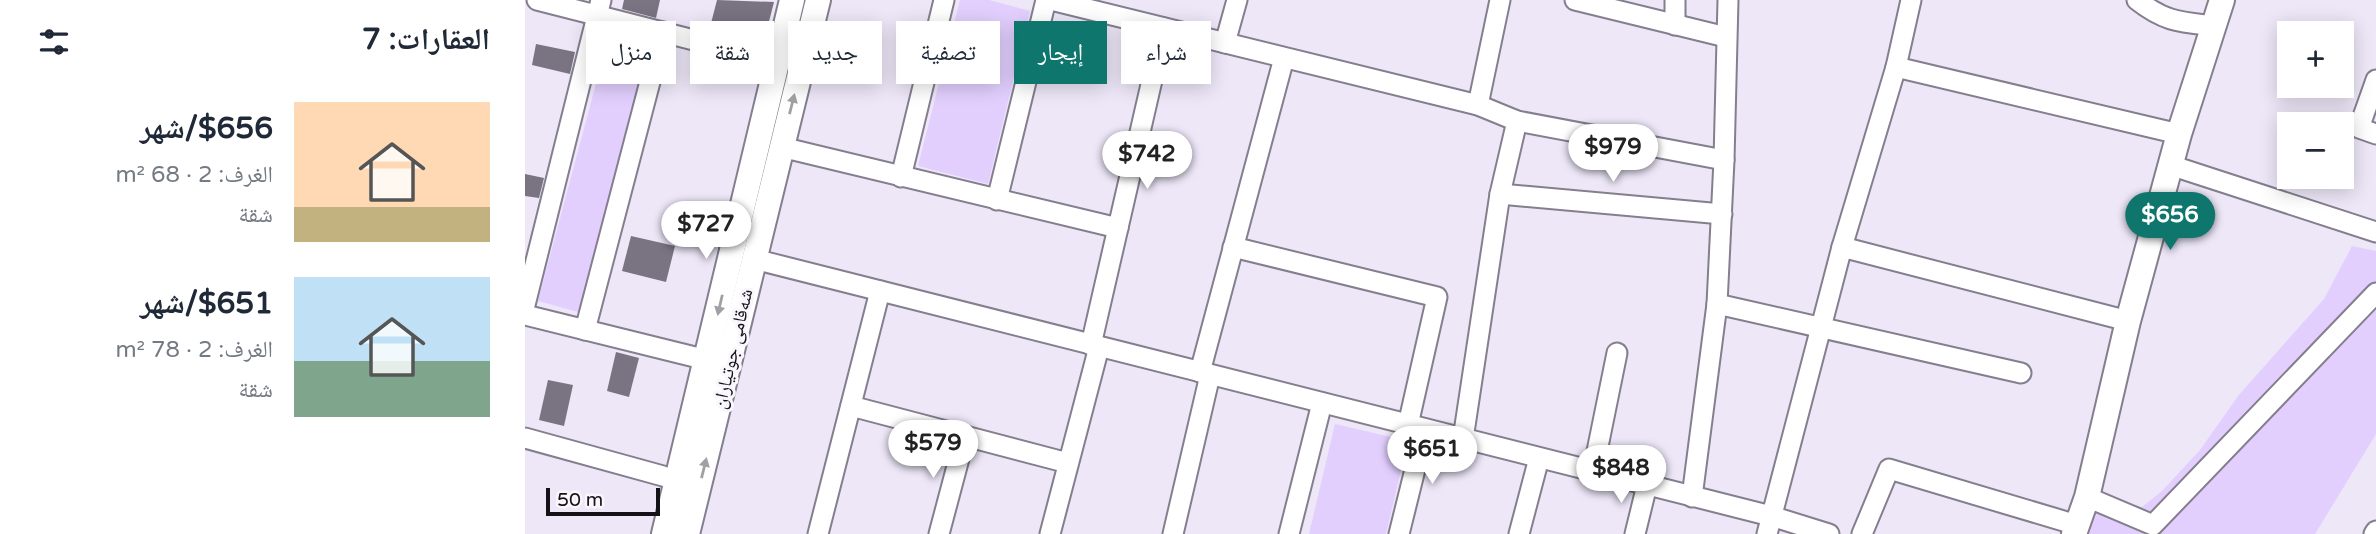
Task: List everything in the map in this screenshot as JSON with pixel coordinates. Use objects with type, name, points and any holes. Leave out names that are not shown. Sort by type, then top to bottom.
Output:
[{"type":"main road","name":"شەقامی جوتیاران","points":[[664,534],[792,0]]},
{"type":"main road","name":"شەقامی جوتیاران","points":[[687,534],[818,0]]},
{"type":"main road","points":[[2076,529],[2087,497],[2128,321],[2170,164],[2222,0]]},
{"type":"street","points":[[537,0],[600,8],[634,21]]},
{"type":"street","points":[[901,177],[944,0]]},
{"type":"street","points":[[997,200],[1049,0],[1135,21]]},
{"type":"street","points":[[1226,43],[1237,0]]},
{"type":"street","points":[[1478,106],[1500,0]]},
{"type":"street","points":[[1575,0],[1726,37]]},
{"type":"street","points":[[1675,0],[1675,25]]},
{"type":"street","points":[[1692,497],[1717,304],[1728,0]]},
{"type":"street","points":[[1769,525],[1842,247],[1896,68],[1911,0]]},
{"type":"street","points":[[2137,0],[2168,20],[2215,26]]},
{"type":"street","points":[[525,305],[600,8]]},
{"type":"street","points":[[676,35],[776,61]]},
{"type":"street","points":[[1211,39],[1478,106],[1517,121],[1724,160]]},
{"type":"street","points":[[1173,534],[1233,247],[1284,58]]},
{"type":"street","points":[[1896,68],[2179,134]]},
{"type":"street","points":[[585,330],[649,84]]},
{"type":"street","points":[[1050,534],[1095,346],[1118,228],[1151,84]]},
{"type":"street","points":[[2374,89],[2359,128],[2376,134]]},
{"type":"street","points":[[1464,439],[1500,194],[1517,121]]},
{"type":"street","points":[[781,147],[1118,228]]},
{"type":"street","points":[[2170,164],[2376,232]]},
{"type":"street","points":[[1500,194],[1722,214]]},
{"type":"street","points":[[1233,247],[1437,297],[1399,534]]},
{"type":"street","points":[[1842,247],[2128,321]]},
{"type":"street","points":[[754,259],[1647,485],[1692,497],[1769,525],[1829,534]]},
{"type":"street","points":[[818,534],[880,291]]},
{"type":"street","points":[[2087,497],[2153,525],[2376,293]]},
{"type":"street","points":[[1717,304],[2021,373]]},
{"type":"street","points":[[525,315],[707,360]]},
{"type":"street","points":[[1593,471],[1617,353]]},
{"type":"street","points":[[1289,534],[1322,403]]},
{"type":"street","points":[[851,406],[1068,463]]},
{"type":"street","points":[[939,534],[965,436]]},
{"type":"street","points":[[525,438],[678,482]]},
{"type":"street","points":[[1519,534],[1539,458]]},
{"type":"street","points":[[1862,534],[1889,469],[2076,529]]},
{"type":"street","points":[[1635,534],[1647,485]]},
{"type":"shaded area","points":[[960,0],[989,0],[1030,11],[1028,21],[1014,21],[1014,77],[988,184],[918,166],[939,84],[1000,84],[1000,21],[955,21]]},
{"type":"shaded area","points":[[596,84],[639,84],[578,312],[538,301]]},
{"type":"shaded area","points":[[2352,246],[2376,251],[2376,434],[2315,534],[2088,534],[2100,494],[2142,507],[2162,491],[2200,450],[2238,396],[2324,299]]},
{"type":"shaded area","points":[[1335,424],[1408,441],[1386,534],[1309,534]]},
{"type":"building","points":[[624,0],[660,0],[656,18],[622,9]]},
{"type":"building","points":[[717,0],[774,2],[769,21],[712,21]]},
{"type":"building","points":[[536,44],[575,52],[570,74],[532,65]]},
{"type":"building","points":[[525,174],[544,178],[539,198],[525,196]]},
{"type":"building","points":[[631,236],[675,246],[666,282],[622,271]]},
{"type":"building","points":[[616,352],[639,358],[629,397],[607,391]]},
{"type":"building","points":[[548,380],[573,385],[564,426],[539,420]]}]
